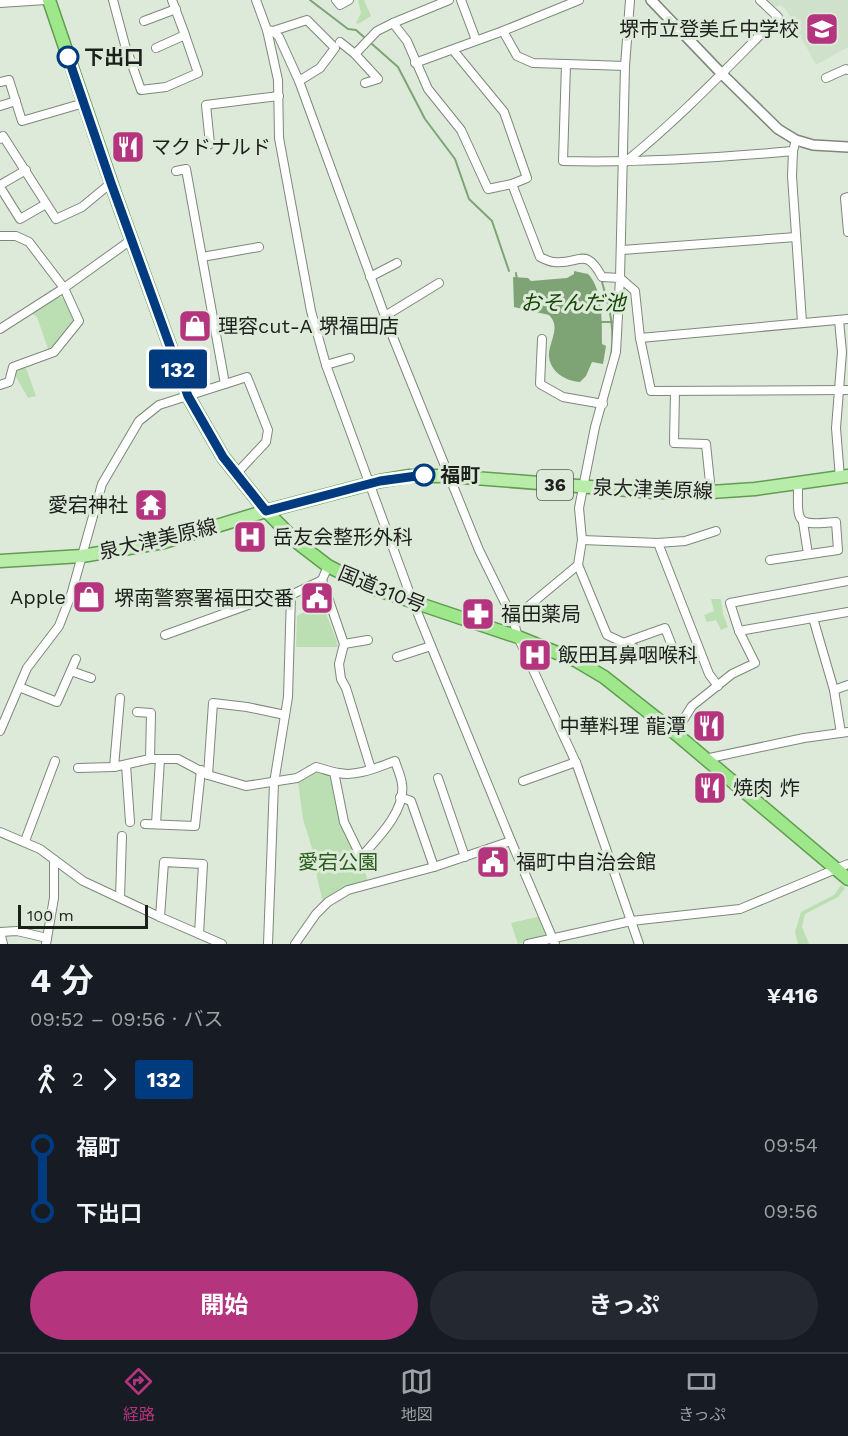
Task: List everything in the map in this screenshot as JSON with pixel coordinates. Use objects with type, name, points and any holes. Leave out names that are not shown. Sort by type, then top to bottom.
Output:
[{"type":"highway","name":"国道310号","points":[[47,0],[188,396],[236,474],[266,511],[298,543],[328,566],[369,587],[518,637],[577,661],[604,677],[675,733],[848,879]]},
{"type":"main road","name":"泉大津美原線","points":[[0,561],[82,556],[164,542],[266,511],[410,476],[448,476],[654,492],[711,492],[798,484],[844,477]]},
{"type":"street","points":[[0,3],[47,0]]},
{"type":"street","points":[[113,0],[125,45],[141,90],[166,87],[198,73],[172,0]]},
{"type":"street","points":[[256,0],[270,30],[278,80],[279,138],[312,311],[326,364],[412,600],[554,941]]},
{"type":"street","points":[[336,0],[339,6],[349,0]]},
{"type":"street","points":[[355,54],[377,31],[449,0]]},
{"type":"street","points":[[461,0],[476,40]]},
{"type":"street","points":[[415,63],[504,31],[579,0]]},
{"type":"street","points":[[623,643],[665,628],[674,651],[656,658],[623,643],[607,635],[578,565],[582,540],[579,508],[582,487],[595,427],[616,352],[622,250],[626,66],[630,0]]},
{"type":"street","points":[[651,0],[770,123],[796,140],[848,147]]},
{"type":"street","points":[[624,163],[722,74],[778,17],[760,0]]},
{"type":"street","points":[[144,21],[176,9]]},
{"type":"street","points":[[270,30],[307,20],[335,48],[320,68],[299,81]]},
{"type":"street","points":[[393,23],[406,41],[428,89],[461,130],[488,189],[527,178],[504,112],[453,50]]},
{"type":"street","points":[[270,30],[279,37],[299,81],[370,277],[448,476],[479,550],[513,619],[518,637],[576,762],[639,944]]},
{"type":"street","points":[[504,31],[517,56],[533,63],[626,66]]},
{"type":"street","points":[[156,48],[185,35]]},
{"type":"street","points":[[340,42],[355,54],[378,79],[365,83]]},
{"type":"street","points":[[566,64],[563,161],[624,163],[793,151]]},
{"type":"street","points":[[826,78],[848,70]]},
{"type":"street","points":[[0,82],[9,80],[22,121],[84,103]]},
{"type":"street","points":[[210,144],[206,105],[279,96]]},
{"type":"street","points":[[0,106],[16,101]]},
{"type":"street","points":[[0,139],[3,136],[56,219],[82,207],[111,183]]},
{"type":"street","points":[[796,140],[792,176],[802,322]]},
{"type":"street","points":[[176,171],[186,169],[225,384]]},
{"type":"street","points":[[26,170],[0,186],[20,219],[46,204]]},
{"type":"street","points":[[512,184],[540,257],[553,262],[582,258],[595,263],[602,276],[620,278],[635,291],[640,338],[651,391],[848,390]]},
{"type":"street","points":[[848,197],[845,198],[848,232]]},
{"type":"street","points":[[0,236],[16,236],[29,242],[64,288],[79,321],[54,352],[13,367],[9,382],[0,385]]},
{"type":"street","points":[[622,250],[796,237]]},
{"type":"street","points":[[0,329],[64,288],[131,240]]},
{"type":"street","points":[[202,257],[259,247]]},
{"type":"street","points":[[370,277],[397,263]]},
{"type":"street","points":[[385,316],[439,283]]},
{"type":"street","points":[[640,338],[844,319],[836,428],[844,477]]},
{"type":"street","points":[[542,339],[540,384],[563,397],[603,404]]},
{"type":"street","points":[[326,364],[350,358]]},
{"type":"street","points":[[0,731],[27,668],[59,626],[71,595],[102,484],[139,421],[159,405],[247,377],[268,430],[266,442],[236,474]]},
{"type":"street","points":[[675,390],[674,443],[706,444],[711,492]]},
{"type":"street","points":[[770,560],[838,550],[836,522],[809,525],[799,518],[798,484]]},
{"type":"street","points":[[803,522],[808,554]]},
{"type":"street","points":[[582,540],[658,543],[685,541],[716,531]]},
{"type":"street","points":[[658,543],[709,674],[718,686]]},
{"type":"street","points":[[513,619],[578,565]]},
{"type":"street","points":[[291,596],[322,580],[328,566]]},
{"type":"street","points":[[322,580],[344,644],[339,664],[340,679],[346,688],[372,769]]},
{"type":"street","points":[[675,733],[692,706],[732,674],[755,663],[739,630],[730,603],[848,581]]},
{"type":"street","points":[[165,635],[284,592],[291,596]]},
{"type":"street","points":[[268,944],[274,783],[288,697],[291,596]]},
{"type":"street","points":[[739,630],[848,612]]},
{"type":"street","points":[[705,759],[804,738],[845,732],[813,618]]},
{"type":"street","points":[[344,644],[368,640]]},
{"type":"street","points":[[397,657],[431,646]]},
{"type":"street","points":[[19,687],[57,702],[76,658]]},
{"type":"street","points":[[71,671],[91,678]]},
{"type":"street","points":[[834,690],[848,686]]},
{"type":"street","points":[[114,767],[120,698]]},
{"type":"street","points":[[145,824],[195,826],[213,703],[285,715]]},
{"type":"street","points":[[137,712],[151,714],[150,759]]},
{"type":"street","points":[[78,768],[114,767],[150,759],[178,759],[204,772],[246,786],[297,778],[316,767],[334,772],[341,774],[372,769],[395,761],[402,786],[398,808],[385,831],[361,857],[344,822],[334,772]]},
{"type":"street","points":[[156,824],[160,759]]},
{"type":"street","points":[[25,841],[55,761]]},
{"type":"street","points":[[524,781],[576,762]]},
{"type":"street","points":[[126,765],[130,822]]},
{"type":"street","points":[[438,778],[465,857]]},
{"type":"street","points":[[400,797],[411,801],[434,867]]},
{"type":"street","points":[[0,832],[40,849],[82,881],[222,944]]},
{"type":"street","points":[[120,898],[122,836]]},
{"type":"street","points":[[295,944],[322,908],[348,890],[434,867],[511,841]]},
{"type":"street","points":[[3,944],[0,932],[17,931],[46,941],[54,898],[54,861]]},
{"type":"street","points":[[160,917],[164,862],[203,864],[199,934]]},
{"type":"street","points":[[528,944],[554,941],[631,921],[740,909],[848,864]]},
{"type":"shaded area","name":"堺市立登美丘中学校","points":[[767,0],[848,0],[848,47],[816,65],[787,11],[781,5],[775,7]]},
{"type":"green space","points":[[358,0],[364,0],[371,16],[358,24],[356,23],[361,13]]},
{"type":"green space","points":[[58,297],[65,298],[74,321],[63,337],[48,349],[37,317],[31,313]]},
{"type":"green space","points":[[26,368],[36,396],[28,398],[15,375],[18,370]]},
{"type":"green space","points":[[711,599],[721,599],[728,627],[721,630],[716,620],[707,622],[704,615],[714,611]]},
{"type":"green space","points":[[322,603],[338,647],[296,647],[297,616]]},
{"type":"green space","name":"愛宕公園","points":[[316,771],[333,775],[343,822],[368,881],[323,902],[317,878],[316,861],[303,819],[298,782]]},
{"type":"green space","points":[[841,885],[845,888],[838,897],[805,914],[802,927],[809,944],[798,944],[795,932],[801,912],[834,895]]},
{"type":"green space","points":[[541,916],[548,935],[546,938],[518,944],[511,923]]},
{"type":"water","name":"おそんだ池","points":[[574,271],[588,274],[597,288],[601,307],[602,344],[606,346],[603,364],[592,362],[586,376],[580,382],[560,375],[550,362],[549,351],[554,335],[554,325],[549,315],[514,307],[513,277],[528,278],[531,281],[567,278],[574,274]]},
{"type":"waterway","points":[[310,0],[348,29],[356,30],[365,38]]},
{"type":"waterway","points":[[372,44],[398,67],[425,119],[455,159],[469,199],[492,221],[509,271]]},
{"type":"waterway","points":[[516,273],[517,280]]},
{"type":"waterway","points":[[602,282],[610,311],[612,330],[610,361]]},
{"type":"waterway","points":[[600,322],[613,322]]},
{"type":"bus line","name":"132","points":[[68,57],[188,396],[223,457],[266,511],[380,481],[424,475]]},
{"type":"place","name":"堺市立登美丘中学校","points":[[822,29]]},
{"type":"place","name":"下出口","points":[[68,57]]},
{"type":"place","name":"マクドナルド","points":[[128,147]]},
{"type":"place","name":"理容cut-A 堺福田店","points":[[195,326]]},
{"type":"place","name":"福町","points":[[424,475]]},
{"type":"place","name":"愛宕神社","points":[[151,505]]},
{"type":"place","name":"岳友会整形外科","points":[[250,537]]},
{"type":"place","name":"Apple","points":[[89,597]]},
{"type":"place","name":"堺南警察署福田交番","points":[[317,598]]},
{"type":"place","name":"福田薬局","points":[[478,614]]},
{"type":"place","name":"飯田耳鼻咽喉科","points":[[535,655]]},
{"type":"place","name":"中華料理 龍潭","points":[[709,726]]},
{"type":"place","name":"焼肉 炸","points":[[710,788]]},
{"type":"place","name":"福町中自治会館","points":[[493,862]]}]
